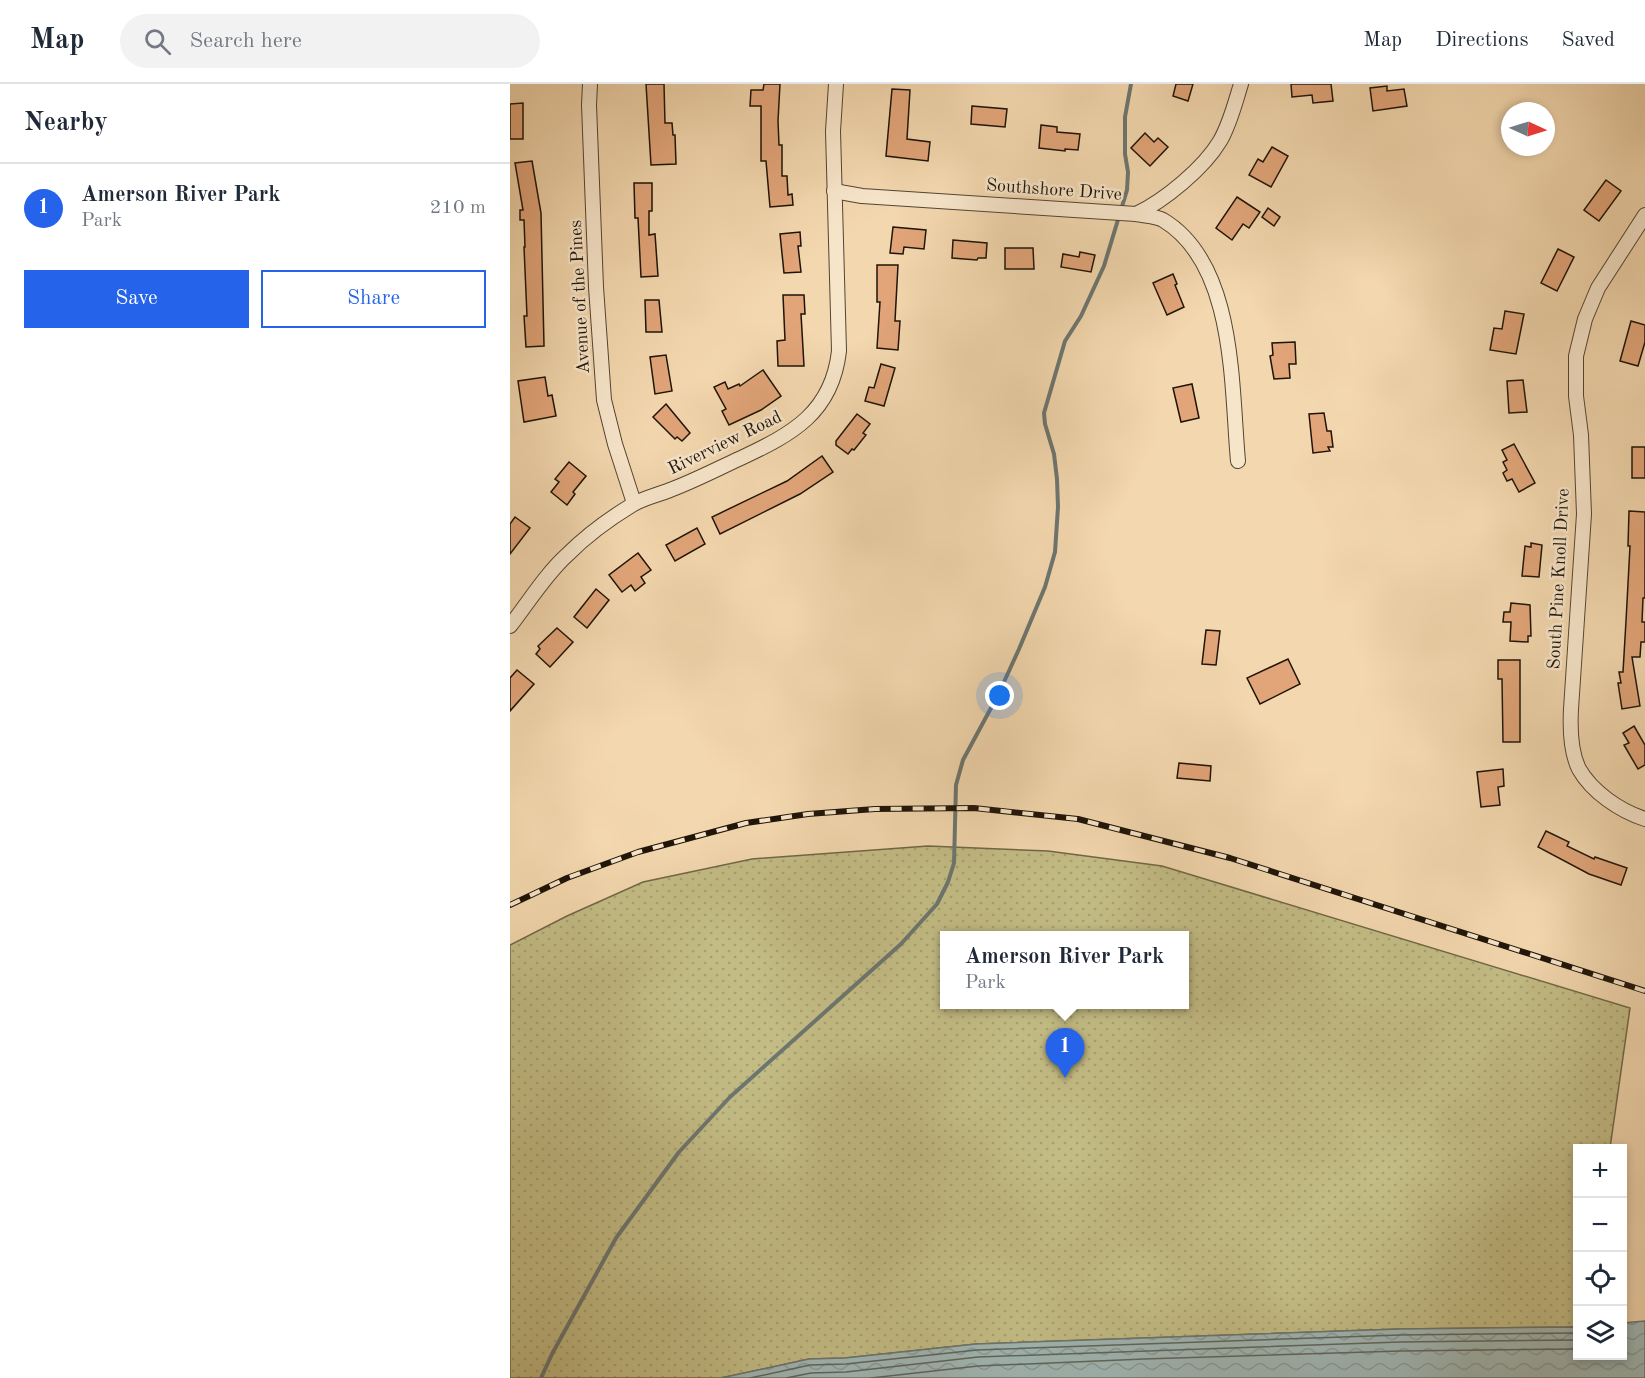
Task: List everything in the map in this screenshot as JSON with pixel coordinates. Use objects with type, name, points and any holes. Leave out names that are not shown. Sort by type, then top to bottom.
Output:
[{"type":"street","name":"Avenue of the Pines","points":[[590,84],[596,287],[603,390],[615,444],[634,503]]},
{"type":"street","name":"Riverview Road","points":[[510,626],[565,556],[591,534],[634,503],[669,490],[771,443],[802,424],[823,400],[837,366],[839,351],[832,130],[836,84]]},
{"type":"street","name":"Southshore Drive","points":[[834,191],[862,196],[1136,214],[1155,205],[1184,181],[1218,144],[1241,84]]},
{"type":"street","points":[[1136,214],[1161,219],[1195,252],[1211,277],[1226,325],[1238,461]]},
{"type":"street","name":"South Pine Knoll Drive","points":[[1645,215],[1598,288],[1585,319],[1576,356],[1576,396],[1581,435],[1584,514],[1570,708],[1570,735],[1579,768],[1592,786],[1606,798],[1630,814],[1645,819]]},
{"type":"shaded area","points":[[928,846],[1048,851],[1162,866],[1630,1008],[1611,1144],[1573,1144],[1573,1327],[1400,1329],[976,1344],[845,1358],[809,1359],[721,1378],[510,1378],[510,945],[567,916],[643,882],[752,859]]},
{"type":"water","points":[[1645,1321],[1645,1378],[721,1378],[809,1359],[845,1358],[976,1344],[1400,1329],[1573,1327],[1573,1360],[1627,1360],[1627,1323]]},
{"type":"building","points":[[646,84],[664,84],[665,123],[672,123],[673,135],[675,135],[676,164],[651,165]]},
{"type":"building","points":[[764,84],[780,84],[778,121],[779,145],[782,145],[782,176],[787,176],[788,195],[792,194],[793,205],[770,207],[766,161],[761,161],[761,106],[750,106],[751,90],[763,90]]},
{"type":"building","points":[[1176,84],[1193,84],[1188,101],[1173,96]]},
{"type":"building","points":[[1291,84],[1331,84],[1333,101],[1313,103],[1312,95],[1292,97]]},
{"type":"building","points":[[1387,86],[1387,91],[1404,89],[1407,106],[1373,111],[1370,88]]},
{"type":"building","points":[[892,89],[910,90],[907,139],[930,142],[928,161],[886,156]]},
{"type":"building","points":[[523,103],[523,139],[510,139],[510,104]]},
{"type":"building","points":[[972,106],[1007,109],[1005,127],[971,124]]},
{"type":"building","points":[[1041,125],[1057,127],[1057,132],[1080,134],[1078,150],[1039,148]]},
{"type":"building","points":[[1145,133],[1154,142],[1158,138],[1168,147],[1150,166],[1131,148]]},
{"type":"building","points":[[1272,147],[1288,156],[1271,187],[1249,175],[1258,159],[1263,162]]},
{"type":"building","points":[[532,161],[541,213],[544,346],[526,347],[524,220],[520,220],[520,210],[523,210],[515,163]]},
{"type":"building","points":[[1606,180],[1621,191],[1599,221],[1584,210]]},
{"type":"building","points":[[634,183],[652,183],[649,235],[655,234],[658,276],[641,277]]},
{"type":"building","points":[[1237,197],[1260,212],[1249,228],[1243,224],[1232,240],[1216,228]]},
{"type":"building","points":[[1268,208],[1280,217],[1274,226],[1262,217]]},
{"type":"building","points":[[893,227],[926,230],[924,249],[904,247],[903,254],[890,253]]},
{"type":"building","points":[[800,232],[801,246],[798,246],[801,272],[784,273],[780,234]]},
{"type":"building","points":[[953,240],[987,243],[986,258],[977,260],[952,258]]},
{"type":"building","points":[[1005,248],[1033,248],[1034,269],[1005,269]]},
{"type":"building","points":[[1558,249],[1574,257],[1557,291],[1541,283]]},
{"type":"building","points":[[1080,252],[1095,255],[1091,272],[1061,267],[1063,254],[1079,257]]},
{"type":"building","points":[[877,265],[898,265],[895,321],[900,321],[898,350],[877,348],[880,302],[877,302]]},
{"type":"building","points":[[1173,274],[1184,307],[1167,315],[1153,283]]},
{"type":"building","points":[[783,295],[804,295],[805,314],[801,314],[804,366],[778,366],[777,341],[785,340]]},
{"type":"building","points":[[645,300],[659,300],[662,332],[646,332]]},
{"type":"building","points":[[1505,311],[1524,314],[1516,354],[1490,350],[1494,328],[1502,329]]},
{"type":"building","points":[[1631,321],[1645,325],[1645,342],[1638,366],[1620,361]]},
{"type":"building","points":[[1295,342],[1296,364],[1289,364],[1290,378],[1274,379],[1270,356],[1273,355],[1272,343]]},
{"type":"building","points":[[666,355],[672,391],[655,394],[650,357]]},
{"type":"building","points":[[881,364],[895,368],[884,406],[865,401],[869,387],[874,388]]},
{"type":"building","points":[[763,370],[781,396],[761,410],[729,425],[722,411],[726,409],[714,387],[725,382],[728,389],[739,384],[740,386]]},
{"type":"building","points":[[545,377],[548,396],[552,395],[556,416],[524,422],[518,381]]},
{"type":"building","points":[[1523,380],[1527,412],[1509,413],[1507,381]]},
{"type":"building","points":[[1192,384],[1199,418],[1181,422],[1173,388]]},
{"type":"building","points":[[666,404],[690,433],[682,441],[677,437],[675,439],[653,417]]},
{"type":"building","points":[[1324,413],[1327,431],[1331,431],[1333,447],[1328,447],[1330,451],[1313,453],[1309,414]]},
{"type":"building","points":[[857,414],[870,424],[863,433],[866,435],[848,454],[836,445],[836,441]]},
{"type":"building","points":[[1514,444],[1535,483],[1519,492],[1512,479],[1507,481],[1503,473],[1507,470],[1503,462],[1507,460],[1502,450]]},
{"type":"building","points":[[1632,447],[1645,447],[1645,478],[1632,478]]},
{"type":"building","points":[[822,456],[833,472],[800,494],[720,534],[712,517],[787,481]]},
{"type":"building","points":[[569,462],[586,476],[573,492],[575,494],[567,505],[551,492],[559,482],[555,479]]},
{"type":"building","points":[[1629,511],[1645,512],[1645,598],[1643,598],[1642,622],[1645,622],[1645,642],[1641,642],[1640,657],[1632,657],[1640,706],[1622,709],[1618,683],[1621,683],[1619,672],[1623,672],[1630,546],[1628,546]]},
{"type":"building","points":[[515,517],[530,528],[510,554],[510,524]]},
{"type":"building","points":[[697,528],[705,544],[675,561],[666,545]]},
{"type":"building","points":[[1531,543],[1542,545],[1539,577],[1522,576],[1525,546],[1531,547]]},
{"type":"building","points":[[638,553],[651,570],[641,577],[645,583],[635,591],[631,585],[622,592],[609,575]]},
{"type":"building","points":[[596,589],[609,600],[587,628],[574,617]]},
{"type":"building","points":[[1511,603],[1530,605],[1531,636],[1528,636],[1528,642],[1510,641],[1511,622],[1503,622],[1504,612],[1510,612]]},
{"type":"building","points":[[557,628],[573,642],[550,667],[536,654],[540,649],[538,646]]},
{"type":"building","points":[[1206,630],[1220,631],[1216,665],[1202,664]]},
{"type":"building","points":[[1288,659],[1300,684],[1260,704],[1247,678]]},
{"type":"building","points":[[1498,660],[1520,660],[1520,742],[1503,742],[1502,679],[1498,679]]},
{"type":"building","points":[[517,670],[534,684],[510,711],[510,678]]},
{"type":"building","points":[[1634,726],[1645,745],[1645,765],[1638,769],[1624,745],[1629,743],[1623,733]]},
{"type":"building","points":[[1179,763],[1211,766],[1210,781],[1177,778]]},
{"type":"building","points":[[1503,769],[1504,786],[1498,787],[1500,805],[1481,807],[1477,772]]},
{"type":"building","points":[[1546,831],[1569,842],[1567,846],[1594,859],[1595,857],[1627,868],[1621,885],[1589,874],[1538,847]]},
{"type":"waterway","points":[[541,1378],[616,1238],[679,1152],[730,1097],[901,944],[937,904],[948,882],[954,863],[956,785],[963,760],[998,695],[1019,649],[1045,587],[1055,552],[1057,479],[1054,454],[1044,413],[1065,341],[1081,316],[1104,266],[1127,190],[1125,117],[1131,84]]},
{"type":"railway","points":[[510,905],[567,878],[638,852],[746,823],[808,814],[875,809],[974,808],[1078,819],[1230,858],[1645,991]]},
{"type":"place","name":"Amerson River Park","points":[[1065,1078]]}]
